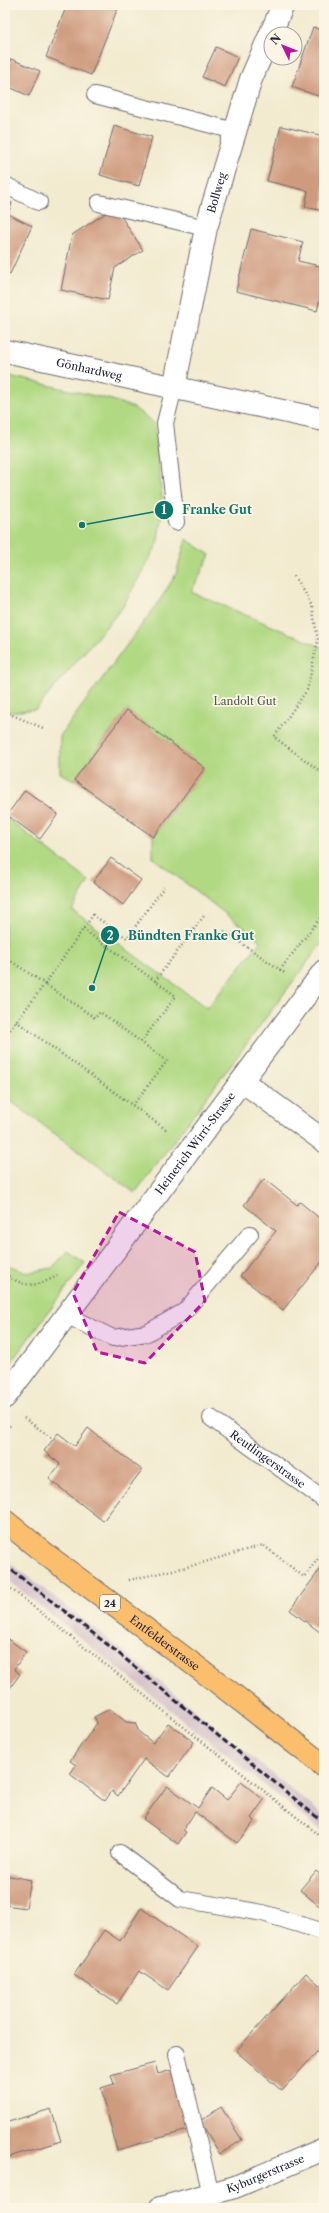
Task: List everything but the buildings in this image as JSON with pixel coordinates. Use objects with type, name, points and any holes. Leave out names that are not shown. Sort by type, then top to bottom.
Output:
[{"type":"main road","name":"Entfelderstrasse","points":[[5,1521],[48,1556],[217,1682],[324,1766]]},
{"type":"street","name":"Bollweg","points":[[174,388],[206,228],[251,79],[283,5]]},
{"type":"street","name":"Gönhardweg","points":[[5,351],[324,420]]},
{"type":"street","name":"Heinerich Wirri-Strasse","points":[[5,1397],[324,971]]},
{"type":"street","points":[[242,1081],[324,1141]]},
{"type":"street","name":"Kyburgerstrasse","points":[[160,2208],[235,2187],[324,2149]]},
{"type":"lane","points":[[95,95],[236,131]]},
{"type":"lane","points":[[5,185],[39,202]]},
{"type":"lane","points":[[99,203],[206,228]]},
{"type":"lane","points":[[174,388],[166,423],[176,522]]},
{"type":"lane","points":[[66,1314],[113,1338],[147,1333],[185,1311],[250,1234]]},
{"type":"lane","name":"Reutlingerstrasse","points":[[211,1418],[324,1500]]},
{"type":"lane","points":[[120,1854],[180,1898],[263,1913],[324,1932]]},
{"type":"lane","points":[[176,2054],[211,2194]]},
{"type":"path","points":[[294,576],[312,606],[318,640],[308,690],[274,737],[324,774]]},
{"type":"path","points":[[5,712],[43,728]]},
{"type":"path","points":[[5,1036],[45,984],[93,915],[127,938],[164,887]]},
{"type":"path","points":[[280,970],[324,913]]},
{"type":"path","points":[[155,981],[204,916]]},
{"type":"path","points":[[83,930],[176,996],[141,1042]]},
{"type":"path","points":[[224,931],[309,991]]},
{"type":"path","points":[[5,956],[95,1018],[100,1012],[167,1061],[133,1105]]},
{"type":"path","points":[[16,1021],[170,1132]]},
{"type":"path","points":[[5,1274],[20,1284],[40,1285],[61,1274]]},
{"type":"path","points":[[29,1422],[53,1439]]},
{"type":"path","points":[[127,1580],[191,1566],[264,1545],[304,1577],[324,1550]]},
{"type":"path","points":[[5,1584],[324,1840]]},
{"type":"highlighted area","points":[[119,1212],[195,1252],[205,1301],[145,1363],[97,1352],[73,1293]]},
{"type":"shaded area","points":[[5,1559],[87,1622],[324,1816],[324,1833],[5,1578]]},
{"type":"green space","points":[[5,375],[112,400],[134,408],[154,423],[163,506],[157,545],[122,608],[36,709],[5,713]]},
{"type":"green space","name":"Landolt Gut","points":[[186,539],[210,555],[191,592],[324,648],[324,940],[135,1193],[5,1097],[5,817],[89,881],[72,910],[207,1008],[261,941],[153,858],[153,837],[204,768],[127,710],[74,780],[60,773],[60,736],[160,600],[176,574]]},
{"type":"green space","points":[[68,1251],[85,1263],[5,1370],[5,1263],[26,1273],[52,1268]]},
{"type":"railway","points":[[5,1565],[112,1648],[324,1823]]},
{"type":"place","name":"Franke Gut","points":[[82,525]]},
{"type":"place","name":"Bündten Franke Gut","points":[[92,988]]}]
